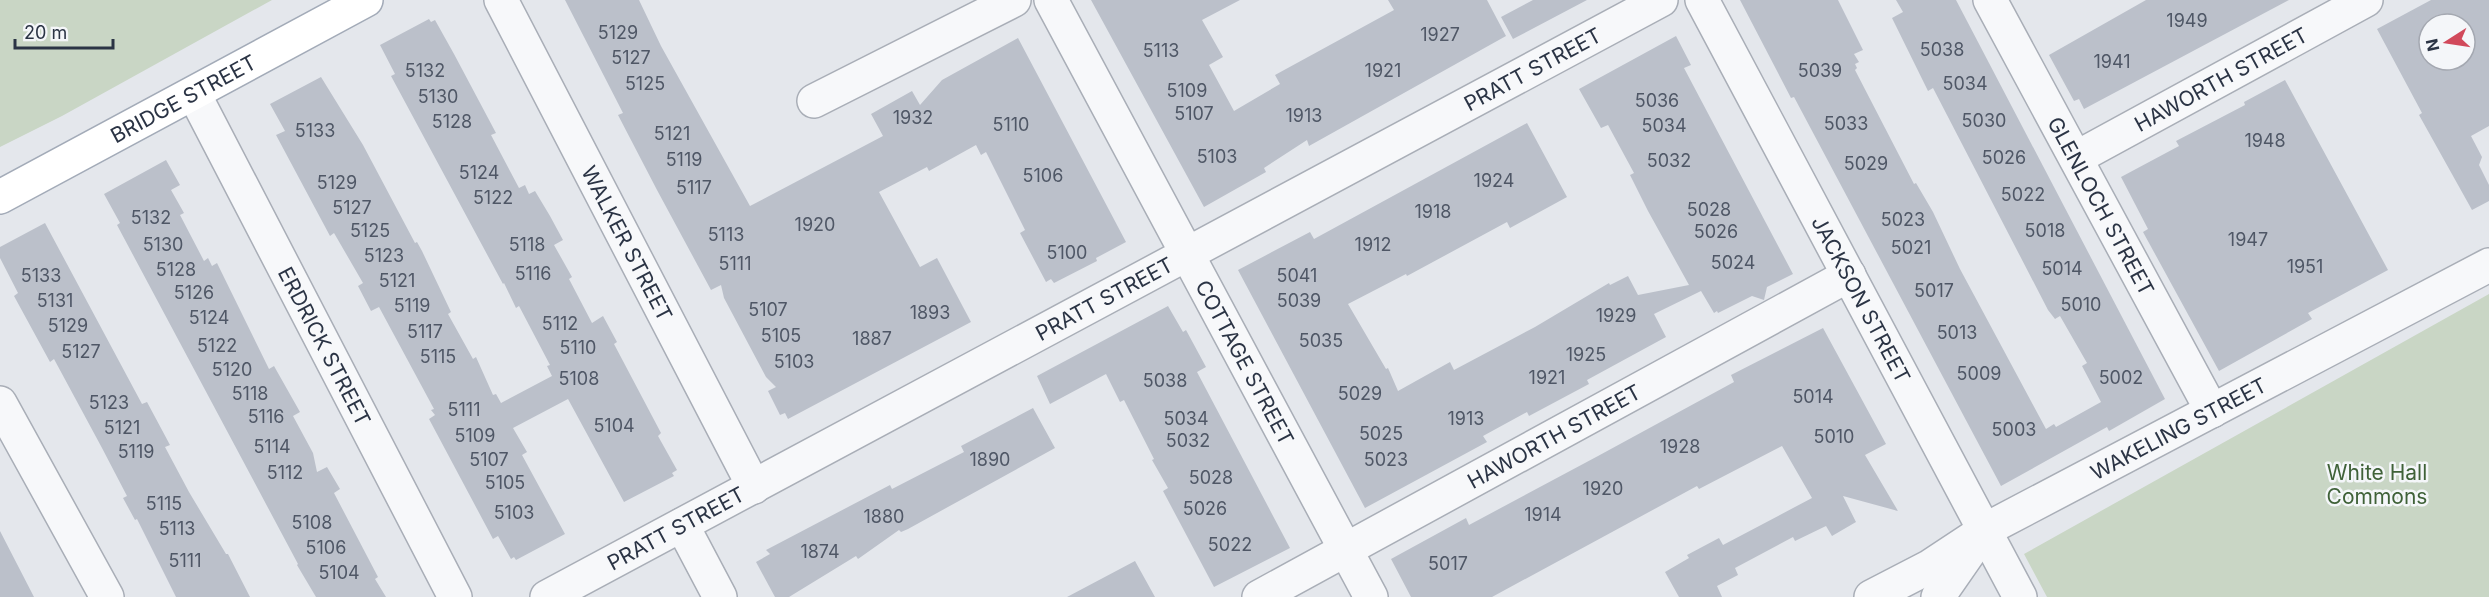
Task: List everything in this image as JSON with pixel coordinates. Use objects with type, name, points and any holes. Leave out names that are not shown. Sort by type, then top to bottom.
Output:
[{"type":"main road","name":"BRIDGE STREET","points":[[0,197],[366,0]]},
{"type":"street","name":"WALKER STREET","points":[[501,0],[754,487]]},
{"type":"street","points":[[814,101],[1014,0]]},
{"type":"street","name":"COTTAGE STREET","points":[[1051,0],[1371,597]]},
{"type":"street","name":"PRATT STREET","points":[[547,597],[1661,0]]},
{"type":"street","name":"JACKSON STREET","points":[[1702,0],[2020,597]]},
{"type":"street","name":"GLENLOCH STREET","points":[[1990,0],[2212,411]]},
{"type":"street","name":"HAWORTH STREET","points":[[2076,158],[2366,0]]},
{"type":"street","name":"ERDRICK STREET","points":[[194,94],[455,597]]},
{"type":"street","name":"WAKELING STREET","points":[[1871,597],[1929,567],[1985,530],[2489,265]]},
{"type":"street","name":"HAWORTH STREET","points":[[1259,597],[1849,275]]},
{"type":"street","points":[[0,403],[107,597]]},
{"type":"street","points":[[682,525],[720,597]]},
{"type":"street","points":[[1938,597],[1941,589],[1985,530]]},
{"type":"green space","points":[[0,0],[272,0],[62,116],[0,147]]},
{"type":"green space","name":"White Hall Commons","points":[[2489,294],[2489,597],[2047,597],[2024,554]]},
{"type":"building","points":[[565,0],[639,0],[661,46],[750,206],[883,136],[871,114],[912,91],[920,105],[942,80],[1018,38],[1126,242],[1096,258],[1097,261],[1054,283],[1051,279],[1046,282],[1020,233],[1025,230],[986,152],[981,155],[976,145],[929,171],[927,167],[879,192],[920,267],[937,258],[971,322],[788,419],[785,413],[780,415],[768,391],[776,387],[766,377],[724,298],[721,285],[711,290],[657,190],[618,115],[623,113]]},
{"type":"building","points":[[1091,0],[1240,0],[1202,20],[1223,57],[1209,65],[1234,111],[1280,84],[1275,75],[1394,10],[1388,0],[1487,0],[1506,36],[1309,146],[1307,140],[1264,168],[1266,172],[1204,207]]},
{"type":"building","points":[[1533,0],[1587,0],[1513,39],[1501,17]]},
{"type":"building","points":[[1740,0],[1838,0],[1863,50],[1854,54],[1859,62],[1855,64],[1857,68],[1855,70],[1914,184],[1916,183],[1933,212],[1960,269],[2046,429],[2054,424],[2056,427],[2101,402],[2082,366],[2087,363],[2060,316],[2055,319],[2048,310],[1933,88],[1928,91],[1892,18],[1903,12],[1896,0],[1956,0],[2165,399],[2109,431],[2107,427],[2001,486]]},
{"type":"building","points":[[2146,0],[2289,0],[2084,109],[2079,99],[2074,101],[2049,55]]},
{"type":"building","points":[[2431,0],[2489,0],[2489,126],[2471,136],[2482,157],[2479,165],[2489,185],[2489,201],[2472,210],[2419,115],[2422,113],[2377,29]]},
{"type":"building","points":[[429,19],[431,22],[435,20],[454,54],[496,133],[491,135],[519,188],[525,185],[529,194],[535,191],[550,216],[563,240],[554,245],[572,277],[569,279],[592,323],[603,316],[617,342],[614,344],[661,433],[658,436],[677,470],[672,473],[674,476],[624,502],[568,399],[513,428],[527,452],[522,455],[565,534],[516,560],[514,557],[511,559],[498,536],[493,539],[429,419],[435,415],[431,410],[434,409],[379,307],[371,311],[358,286],[363,283],[334,233],[330,236],[276,135],[285,131],[270,104],[321,77],[363,145],[415,243],[417,242],[422,251],[451,312],[448,314],[473,359],[476,357],[493,395],[496,394],[501,403],[552,376],[547,366],[550,365],[519,306],[516,308],[391,76],[395,74],[380,45]]},
{"type":"building","points":[[1676,36],[1691,65],[1684,68],[1793,274],[1767,287],[1764,300],[1752,296],[1714,313],[1701,291],[1654,314],[1666,337],[1587,380],[1589,384],[1529,416],[1527,412],[1483,436],[1487,442],[1365,508],[1238,270],[1310,232],[1314,239],[1527,123],[1567,197],[1510,228],[1507,222],[1407,276],[1406,274],[1348,304],[1386,369],[1388,368],[1398,391],[1450,362],[1454,370],[1535,327],[1609,283],[1610,285],[1628,276],[1638,295],[1689,285],[1648,211],[1630,175],[1634,173],[1608,125],[1601,128],[1579,89]]},
{"type":"building","points":[[2285,80],[2388,270],[2308,313],[2312,319],[2219,371],[2143,232],[2148,229],[2121,177],[2179,146],[2176,141],[2245,105],[2244,102]]},
{"type":"building","points":[[166,160],[180,185],[171,190],[184,213],[180,215],[204,261],[208,258],[212,266],[217,263],[269,369],[274,366],[300,412],[293,416],[313,453],[317,472],[327,467],[340,489],[334,493],[386,597],[316,597],[117,225],[120,223],[104,194]]},
{"type":"building","points":[[45,223],[142,404],[147,402],[170,445],[165,447],[189,492],[228,554],[250,597],[176,597],[137,519],[135,520],[123,498],[127,496],[102,448],[54,359],[50,362],[14,296],[18,293],[0,258],[0,247]]},
{"type":"building","points":[[1168,306],[1183,332],[1186,330],[1206,367],[1197,372],[1290,548],[1214,587],[1163,491],[1168,488],[1152,460],[1154,459],[1124,400],[1120,402],[1106,374],[1050,404],[1037,376]]},
{"type":"building","points":[[1823,328],[1886,444],[1865,455],[1898,511],[1843,496],[1856,522],[1832,536],[1826,526],[1795,541],[1793,537],[1735,568],[1738,575],[1717,586],[1722,597],[1679,597],[1665,572],[1689,558],[1687,555],[1719,538],[1723,545],[1812,498],[1782,446],[1699,489],[1697,486],[1492,597],[1411,597],[1391,559],[1466,518],[1469,525],[1734,382],[1731,375]]},
{"type":"building","points":[[1033,408],[1055,448],[908,529],[901,532],[899,530],[858,559],[856,556],[789,597],[775,597],[756,562],[770,554],[766,550],[890,485],[892,489],[964,452],[961,446]]},
{"type":"building","points":[[0,531],[34,597],[0,597]]},
{"type":"building","points":[[1135,561],[1155,597],[1067,597]]}]
